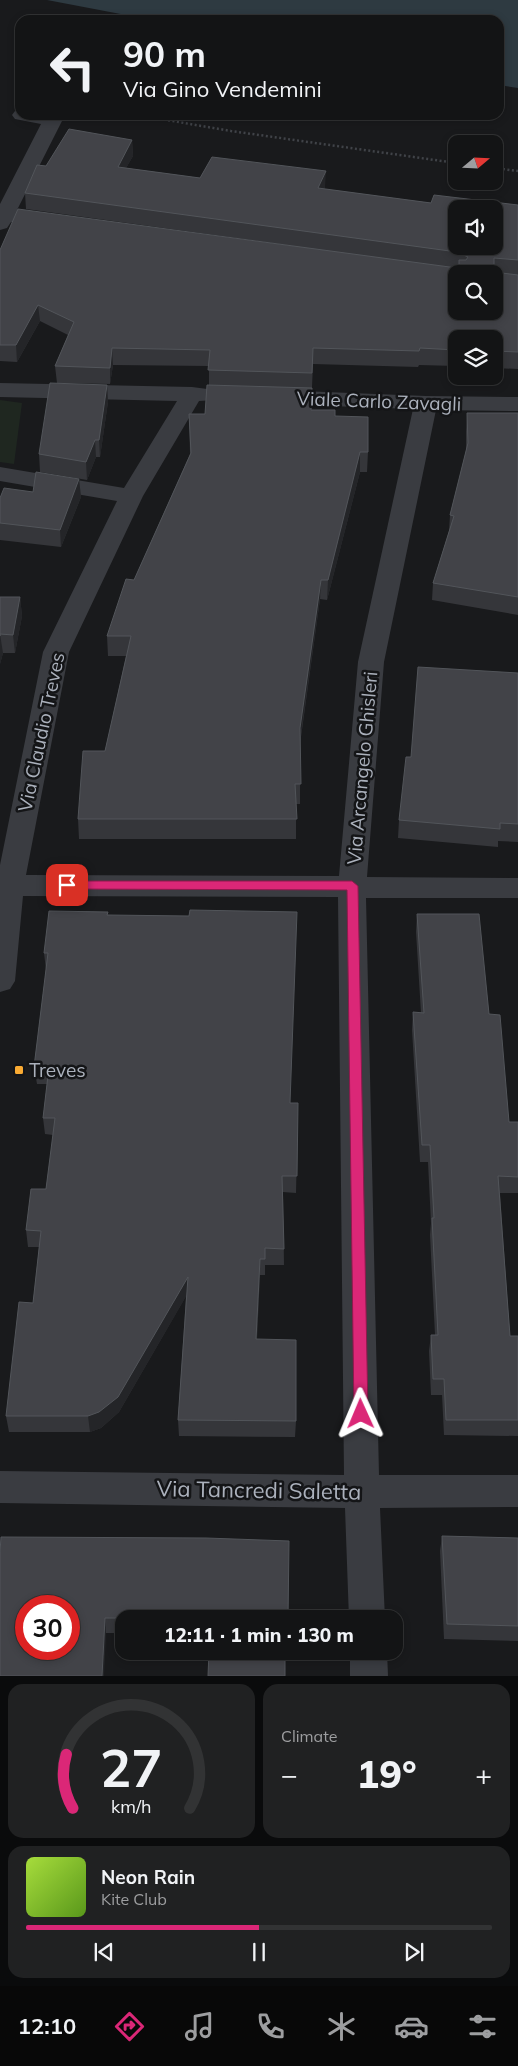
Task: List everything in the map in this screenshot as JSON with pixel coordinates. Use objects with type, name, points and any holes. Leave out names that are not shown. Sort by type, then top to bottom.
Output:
[{"type":"street","points":[[47,120],[52,121],[2,218],[74,224]]},
{"type":"street","name":"Viale Carlo Zavagli","points":[[0,390],[518,404]]},
{"type":"street","name":"Via Claudio Treves","points":[[0,982],[5,885],[56,652],[131,496],[192,394]]},
{"type":"street","name":"Via Arcangelo Ghisleri","points":[[367,1610],[362,1492],[352,886],[370,662],[426,403]]},
{"type":"street","points":[[0,474],[131,496]]},
{"type":"street","points":[[5,885],[518,888]]},
{"type":"street","name":"Via Tancredi Saletta","points":[[0,1486],[362,1492],[518,1491]]},
{"type":"street","points":[[368,1660],[369,1676]]},
{"type":"path","points":[[166,120],[448,162]]},
{"type":"path","points":[[503,169],[518,171]]},
{"type":"shaded area","points":[[47,0],[518,0],[518,88],[504,86],[504,15],[126,15]]},
{"type":"shaded area","points":[[0,400],[22,403],[14,464],[0,462]]},
{"type":"building","points":[[69,129],[132,140],[118,167],[200,178],[212,157],[326,171],[318,188],[431,203],[434,195],[476,200],[448,200],[448,251],[25,193],[37,165],[46,166]]},
{"type":"building","points":[[503,203],[518,205],[518,260],[494,258],[494,265],[459,265],[459,260],[466,260],[468,257],[464,255],[503,255]]},
{"type":"building","points":[[18,209],[448,267],[448,320],[503,320],[503,273],[518,275],[518,352],[503,351],[503,330],[448,330],[448,350],[420,348],[419,351],[313,348],[312,373],[208,370],[210,350],[112,348],[110,368],[55,366],[74,322],[38,305],[16,345],[0,345],[0,250]]},
{"type":"building","points":[[50,383],[107,385],[99,440],[95,440],[86,462],[39,454]]},
{"type":"building","points":[[207,385],[312,388],[311,410],[335,410],[335,416],[368,417],[368,452],[360,452],[328,580],[321,580],[300,728],[301,784],[295,784],[297,819],[78,819],[83,751],[105,751],[131,636],[107,636],[126,579],[134,580],[191,453],[189,414],[205,414]]},
{"type":"building","points":[[467,413],[518,413],[518,597],[433,583],[454,516],[450,515],[468,443]]},
{"type":"building","points":[[36,472],[79,479],[60,530],[0,523],[0,498],[4,488],[33,492]]},
{"type":"building","points":[[0,597],[20,597],[13,635],[0,634]]},
{"type":"building","points":[[418,667],[518,673],[518,824],[500,823],[500,829],[399,820],[406,757],[411,757]]},
{"type":"building","points":[[190,910],[297,912],[290,1103],[298,1103],[297,1176],[282,1176],[284,1249],[265,1248],[265,1259],[260,1259],[256,1339],[296,1340],[296,1421],[178,1420],[188,1277],[118,1397],[99,1412],[88,1416],[6,1416],[19,1302],[33,1303],[41,1231],[26,1230],[31,1189],[46,1189],[55,1118],[43,1118],[49,1067],[34,1067],[48,953],[44,953],[49,911],[108,912],[107,915],[189,916]]},
{"type":"building","points":[[417,914],[479,914],[489,1014],[500,1015],[509,1122],[518,1122],[518,1177],[498,1176],[510,1336],[518,1336],[518,1420],[446,1420],[444,1379],[433,1379],[431,1335],[438,1335],[432,1218],[434,1218],[430,1145],[422,1145],[413,1012],[424,1013]]},
{"type":"building","points":[[442,1536],[518,1538],[518,1626],[447,1624]]},
{"type":"building","points":[[1,1537],[206,1538],[289,1541],[288,1610],[115,1610],[115,1618],[105,1618],[102,1676],[0,1676]]},
{"type":"building","points":[[209,1660],[285,1660],[285,1676],[208,1676]]},
{"type":"place","name":"Treves","points":[[19,1070]]},
{"type":"route","points":[[67,885],[352,886],[361,1414]]}]
